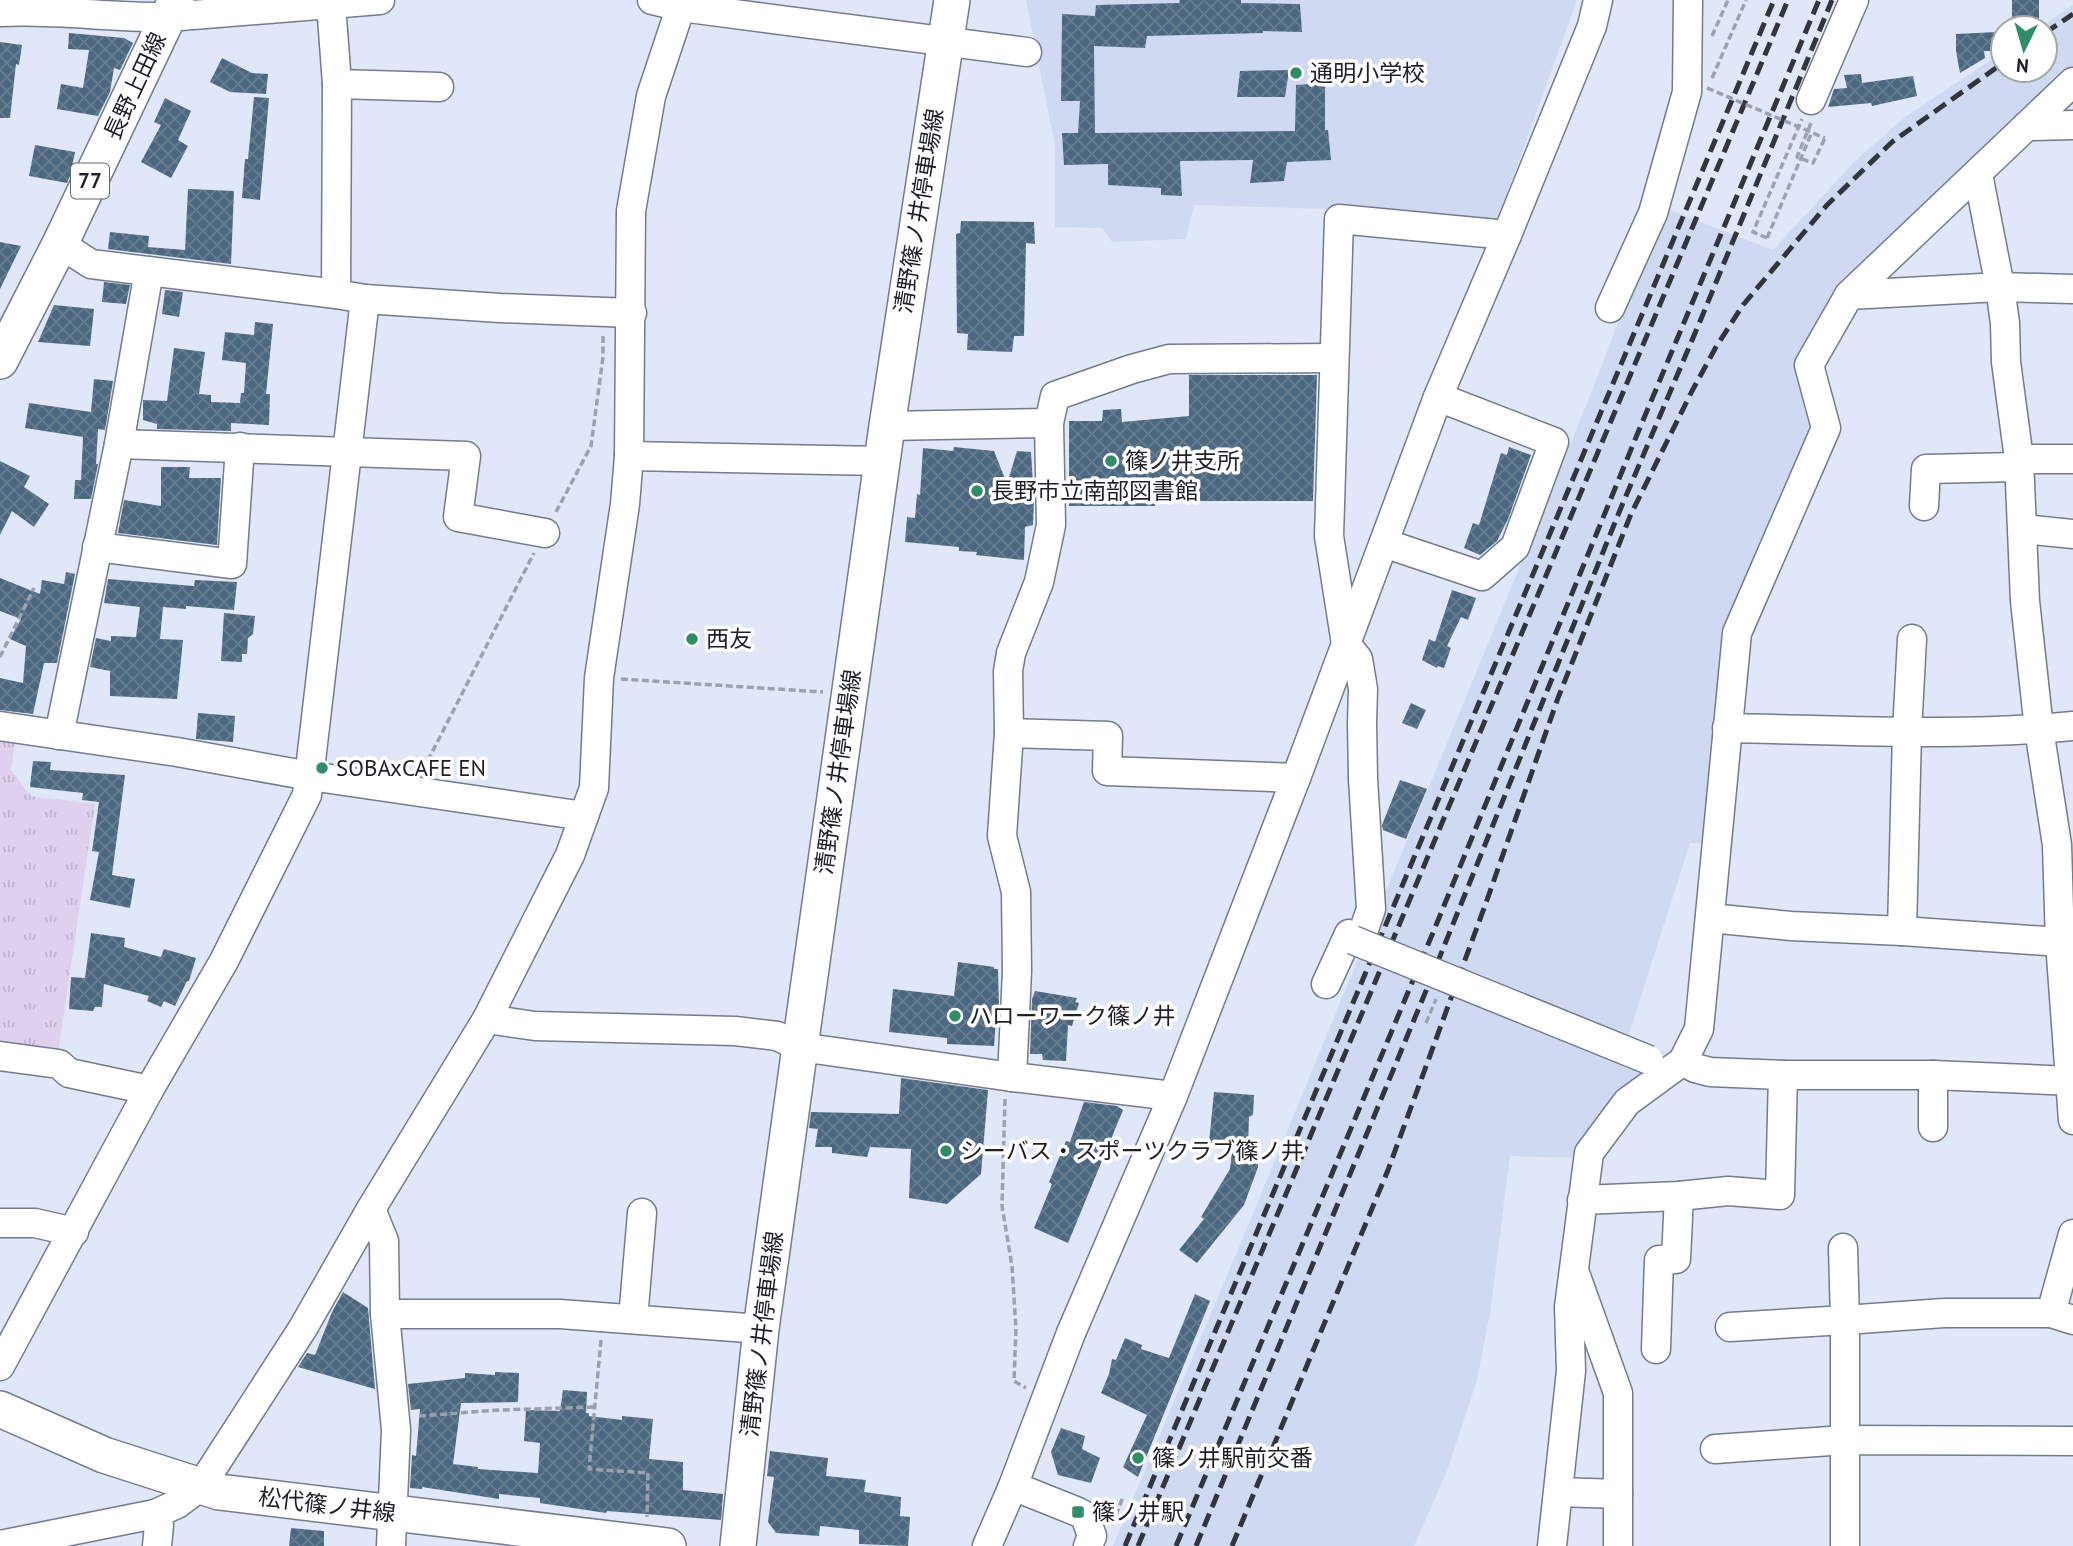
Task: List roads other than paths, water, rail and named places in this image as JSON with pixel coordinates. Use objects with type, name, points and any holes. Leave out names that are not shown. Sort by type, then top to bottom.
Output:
[{"type":"main road","name":"清野篠ノ井停車場線","points":[[738,1546],[761,1329],[800,1046],[887,426],[952,0]]},
{"type":"main road","name":"長野上田線","points":[[0,360],[60,244],[172,8]]},
{"type":"main road","name":"松代篠ノ井線","points":[[0,1409],[104,1455],[219,1492],[392,1529],[615,1543],[658,1534]]},
{"type":"street","points":[[0,12],[66,12],[142,17],[172,8],[331,4],[380,0]]},
{"type":"street","points":[[652,0],[945,43],[1027,52]]},
{"type":"street","points":[[987,1546],[1013,1486],[1045,1398],[1173,1096],[1296,778],[1438,397],[1592,26],[1598,0]]},
{"type":"street","points":[[1610,308],[1653,213],[1687,92],[1688,0]]},
{"type":"street","points":[[1809,113],[1854,0]]},
{"type":"street","points":[[331,4],[337,84],[336,293]]},
{"type":"street","points":[[0,1545],[155,1514],[177,1504],[201,1486],[303,1328],[371,1209],[487,1018],[570,855],[594,788],[599,678],[625,505],[628,456],[618,313],[631,211],[651,96],[682,4]]},
{"type":"street","points":[[1552,1546],[1571,1371],[1569,1307],[1589,1153],[1628,1102],[1683,1061],[1699,1030],[1737,633],[1826,428],[1809,365],[1849,295],[2073,82]]},
{"type":"street","points":[[337,84],[439,87]]},
{"type":"street","points":[[2027,126],[2073,125]]},
{"type":"street","points":[[1978,174],[2005,323],[2006,362],[2019,463],[2025,601],[2067,942],[2073,1120]]},
{"type":"street","points":[[1326,984],[1349,934],[1361,938],[1371,909],[1363,779],[1363,689],[1358,659],[1346,644],[1329,536],[1339,219],[1507,235]]},
{"type":"street","points":[[60,244],[91,264],[336,293],[365,299],[618,313]]},
{"type":"street","points":[[59,735],[119,444],[149,271]]},
{"type":"street","points":[[1849,295],[2000,287],[2073,289]]},
{"type":"street","points":[[0,1366],[149,1090],[224,961],[307,795],[365,299]]},
{"type":"street","points":[[1009,1077],[1017,971],[1016,892],[1002,836],[1009,733],[1008,671],[1011,653],[1039,582],[1051,525],[1049,423],[1055,397],[1132,369],[1169,359],[1334,358]]},
{"type":"street","points":[[1384,543],[1482,576],[1515,547],[1554,442],[1438,397]]},
{"type":"street","points":[[887,426],[1049,423]]},
{"type":"street","points":[[119,444],[466,456],[458,517],[545,533]]},
{"type":"street","points":[[97,547],[232,564],[240,447]]},
{"type":"street","points":[[628,456],[882,461]]},
{"type":"street","points":[[1924,506],[1926,468],[2073,459]]},
{"type":"street","points":[[2023,529],[2073,534]]},
{"type":"street","points":[[1902,930],[1912,639]]},
{"type":"street","points":[[0,726],[177,752],[310,776],[584,816]]},
{"type":"street","points":[[1727,727],[1907,732],[2073,726]]},
{"type":"street","points":[[1009,733],[1108,736],[1107,771],[1296,778]]},
{"type":"street","points":[[1710,918],[1791,926],[1902,930],[2067,942]]},
{"type":"street","points":[[1353,940],[1649,1060]]},
{"type":"street","points":[[1441,986],[1556,1035]]},
{"type":"street","points":[[487,1018],[535,1026],[735,1031],[777,1036],[800,1046],[1009,1077],[1173,1096]]},
{"type":"street","points":[[0,1056],[59,1064],[69,1073],[149,1090]]},
{"type":"street","points":[[1683,1061],[1710,1072],[1933,1075],[2071,1081]]},
{"type":"street","points":[[1582,1200],[1728,1191],[1780,1195],[1783,1075]]},
{"type":"street","points":[[1933,1075],[1933,1127]]},
{"type":"street","points":[[1656,1349],[1659,1260],[1676,1259],[1679,1196]]},
{"type":"street","points":[[371,1209],[384,1241],[385,1314],[394,1418],[392,1529]]},
{"type":"street","points":[[633,1319],[642,1213]]},
{"type":"street","points":[[0,1223],[35,1223],[74,1232]]},
{"type":"street","points":[[1731,1327],[1944,1313],[2062,1316],[2073,1234]]},
{"type":"street","points":[[1843,1248],[1845,1546]]},
{"type":"street","points":[[1575,1273],[1618,1393],[1618,1546]]},
{"type":"street","points":[[385,1314],[560,1314],[761,1329]]},
{"type":"street","points":[[1716,1449],[1845,1440],[2073,1441]]},
{"type":"street","points":[[1013,1486],[1085,1516],[1091,1536],[1088,1546]]},
{"type":"street","points":[[1559,1492],[1618,1494]]},
{"type":"street","points":[[155,1514],[159,1525],[157,1546]]},
{"type":"railway","points":[[1125,1546],[1774,0]]},
{"type":"railway","points":[[1138,1546],[1788,0]]},
{"type":"railway","points":[[1176,1546],[1819,0]]},
{"type":"railway","points":[[1196,1546],[1832,0]]},
{"type":"railway","points":[[2059,24],[2073,14]]},
{"type":"railway","points":[[1232,1546],[1388,1170],[1558,698],[1631,514],[1692,391],[1743,305],[1827,205],[1892,142],[1989,73]]},
{"type":"place","name":"通明小学校","points":[[1296,73]]},
{"type":"place","name":"篠ノ井支所","points":[[1111,461]]},
{"type":"place","name":"長野市立南部図書館","points":[[977,491]]},
{"type":"place","name":"西友","points":[[692,639]]},
{"type":"place","name":"SOBAxCAFE EN","points":[[322,768]]},
{"type":"place","name":"ハローワーク篠ノ井","points":[[955,1016]]},
{"type":"place","name":"シーバス・スポーツクラブ篠ノ井","points":[[946,1151]]},
{"type":"place","name":"篠ノ井駅前交番","points":[[1138,1458]]},
{"type":"place","name":"篠ノ井駅","points":[[1078,1512]]}]
